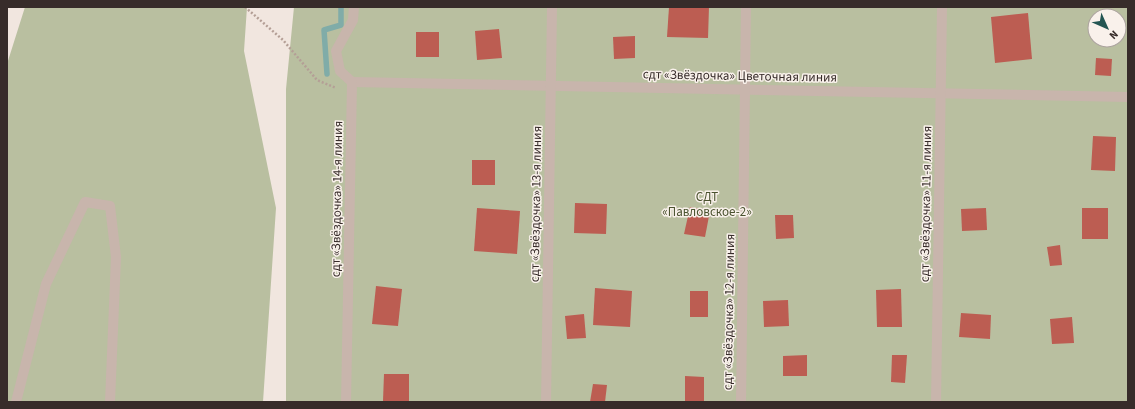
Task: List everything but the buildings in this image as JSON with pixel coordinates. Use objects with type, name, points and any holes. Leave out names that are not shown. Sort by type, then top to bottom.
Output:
[{"type":"street","points":[[352,82],[340,71],[336,51],[353,20],[354,7]]},
{"type":"street","name":"сдт «Звёздочка» 13-я линия","points":[[546,402],[552,7]]},
{"type":"street","name":"сдт «Звёздочка» 12-я линия","points":[[741,402],[746,7]]},
{"type":"street","name":"сдт «Звёздочка» 11-я линия","points":[[936,402],[942,7]]},
{"type":"street","name":"сдт «Звёздочка» Цветочная линия","points":[[352,82],[1128,97]]},
{"type":"street","name":"сдт «Звёздочка» 14-я линия","points":[[346,402],[352,82]]},
{"type":"street","points":[[16,402],[46,284],[85,202],[110,206],[116,257],[110,402]]},
{"type":"path","points":[[244,7],[283,40],[317,80],[336,88],[352,82]]},
{"type":"green space","points":[[25,7],[247,7],[244,51],[276,208],[263,402],[7,402],[7,64]]},
{"type":"green space","name":"СДТ «Павловское-2»","points":[[294,7],[1128,7],[1128,402],[286,402],[286,89]]},
{"type":"waterway","points":[[327,74],[324,30],[341,25],[341,7]]}]
